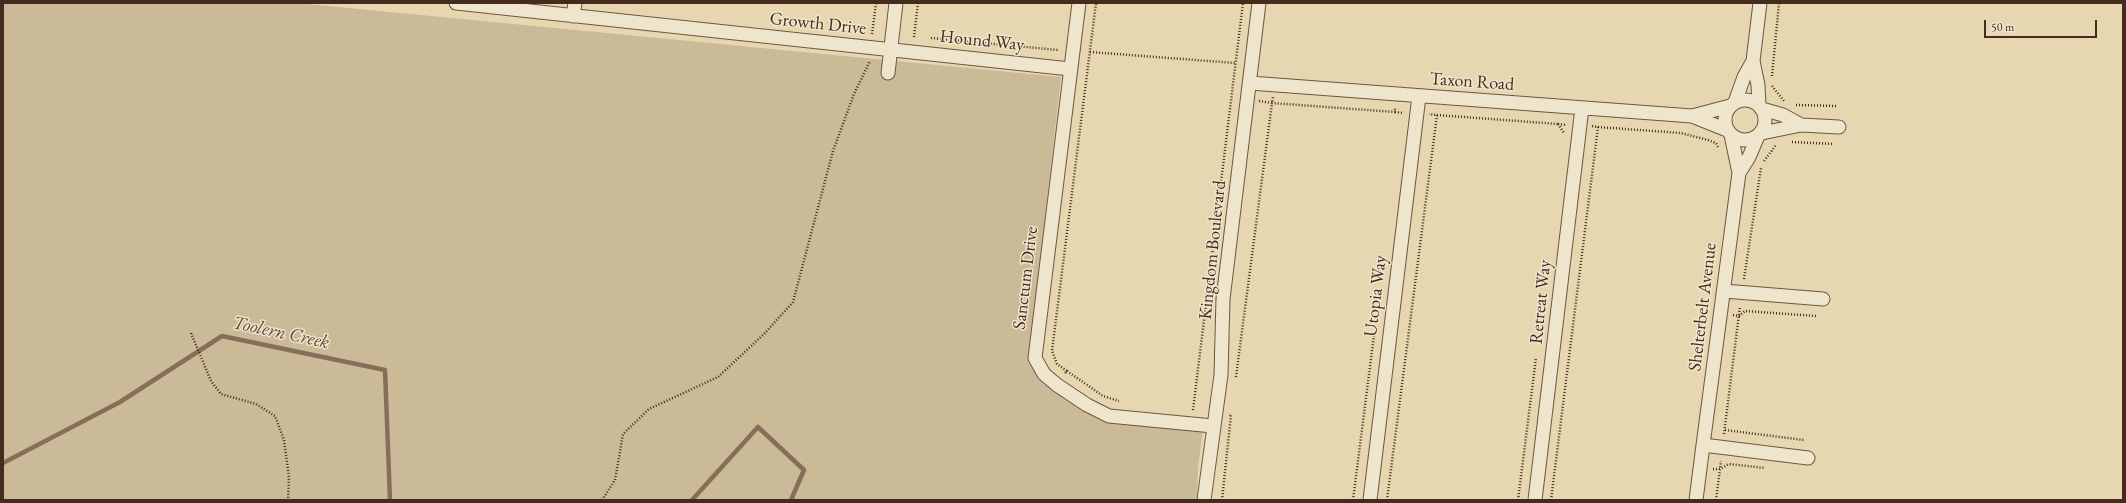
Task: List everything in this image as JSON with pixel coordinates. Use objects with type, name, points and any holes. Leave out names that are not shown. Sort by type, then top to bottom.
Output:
[{"type":"street","name":"Growth Drive","points":[[456,3],[574,9],[870,48],[890,49]]},
{"type":"street","points":[[888,73],[896,3]]},
{"type":"street","name":"Sanctum Drive","points":[[1079,3],[1035,358],[1044,374],[1057,385],[1087,405],[1109,416],[1213,426]]},
{"type":"street","name":"Kingdom Boulevard","points":[[1204,500],[1222,354],[1224,299],[1259,3]]},
{"type":"street","points":[[1729,133],[1725,118],[1733,104],[1752,61],[1760,3]]},
{"type":"street","name":"Hound Way","points":[[890,49],[1070,69]]},
{"type":"street","points":[[1752,61],[1758,85],[1761,107],[1766,118],[1760,135]]},
{"type":"street","name":"Taxon Road","points":[[1250,83],[1692,116]]},
{"type":"street","name":"Utopia Way","points":[[1370,500],[1419,96]]},
{"type":"street","points":[[1692,116],[1748,100],[1802,124]]},
{"type":"street","name":"Retreat Way","points":[[1535,500],[1582,108]]},
{"type":"street","points":[[1692,116],[1729,133],[1741,141],[1747,141],[1760,135],[1802,124],[1839,127]]},
{"type":"street","name":"Shelterbelt Avenue","points":[[1696,500],[1739,173],[1729,133]]},
{"type":"street","name":"Shelterbelt Avenue","points":[[1739,173],[1760,135]]},
{"type":"street","points":[[1724,291],[1823,299]]},
{"type":"street","points":[[1703,445],[1808,458]]},
{"type":"path","points":[[602,500],[615,480],[623,434],[649,409],[718,377],[765,333],[793,302],[833,151],[854,94],[870,62],[870,48],[876,3]]},
{"type":"path","points":[[914,37],[918,3]]},
{"type":"path","points":[[1096,3],[1052,351],[1057,364],[1066,371],[1103,396],[1123,402]]},
{"type":"path","points":[[1190,424],[1243,3]]},
{"type":"path","points":[[1772,86],[1771,64],[1779,3]]},
{"type":"path","points":[[1090,52],[1235,63]]},
{"type":"path","points":[[1235,384],[1272,103]]},
{"type":"path","points":[[1387,500],[1437,115],[1395,112]]},
{"type":"path","points":[[1598,127],[1682,133],[1708,140]]},
{"type":"path","points":[[191,334],[211,381],[221,394],[256,404],[275,416],[284,440],[289,477],[288,500]]},
{"type":"path","points":[[1057,385],[1066,371]]},
{"type":"path","points":[[1231,415],[1232,407]]},
{"type":"path","points":[[1725,430],[1804,440]]},
{"type":"path","points":[[1700,467],[1720,469],[1729,464],[1772,469]]},
{"type":"shaded area","points":[[3,3],[297,3],[1061,77],[1029,357],[1042,383],[1105,418],[1203,429],[1198,469],[1197,500],[3,500]]},
{"type":"waterway","name":"Toolern Creek","points":[[3,463],[120,402],[222,336],[385,370],[390,500]]},
{"type":"waterway","name":"Toolern Creek","points":[[692,500],[758,427],[804,470],[791,500]]}]
